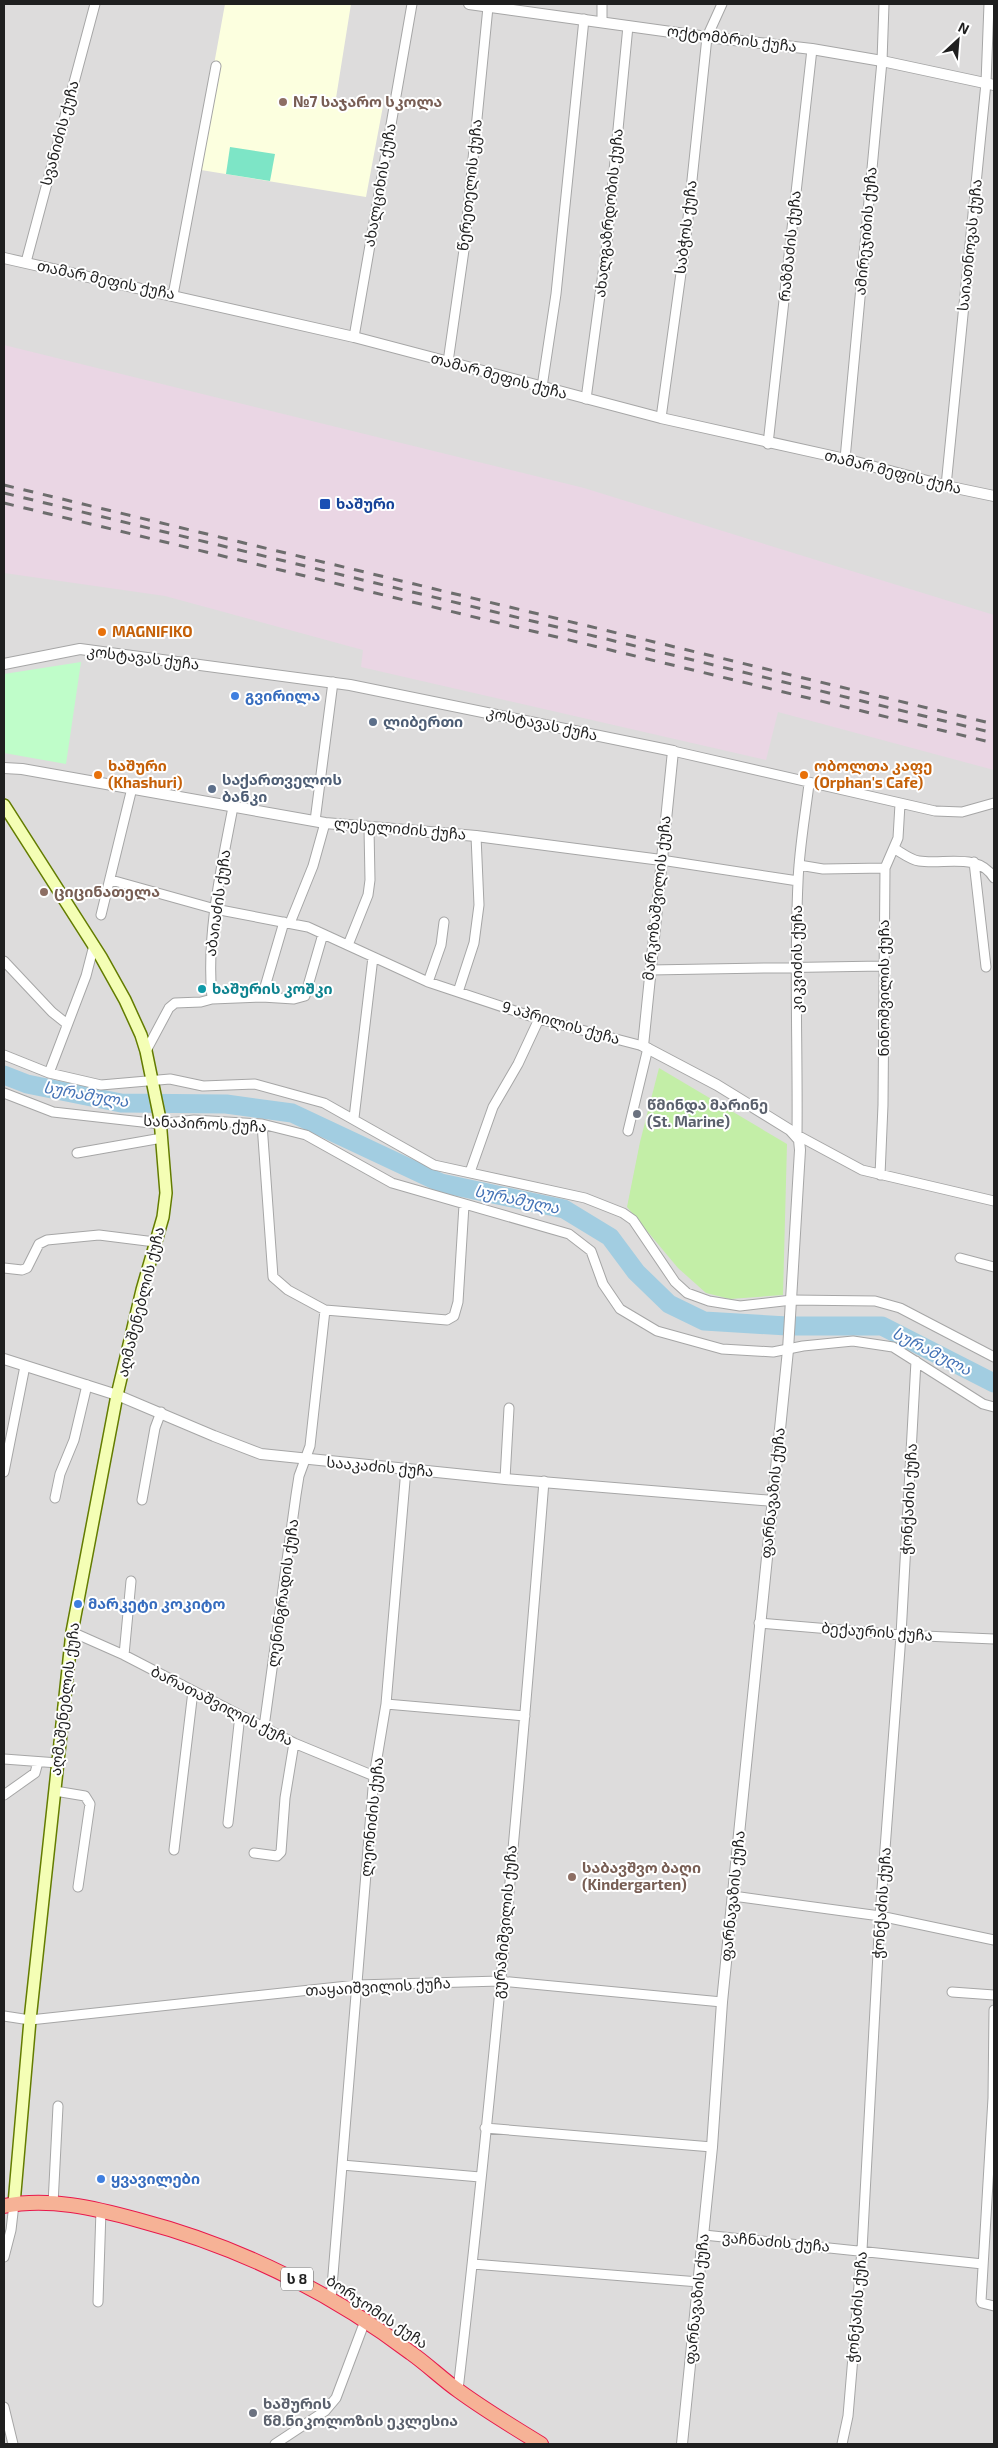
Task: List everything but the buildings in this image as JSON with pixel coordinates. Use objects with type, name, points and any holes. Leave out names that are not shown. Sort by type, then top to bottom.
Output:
[{"type":"highway","name":"ბორჯომის ქუჩა","points":[[9,2205],[53,2204],[101,2210],[158,2225],[213,2244],[294,2277],[411,2352],[458,2390],[499,2419],[541,2444]]},
{"type":"main road","points":[[4,805],[94,945],[125,1000],[146,1051],[152,1083]]},
{"type":"main road","name":"აღმაშენებლის ქუჩა","points":[[9,2205],[72,1632],[117,1394],[166,1193],[160,1122],[152,1083]]},
{"type":"street","name":"სვანიძის ქუჩა","points":[[26,262],[95,4]]},
{"type":"street","name":"ახალციხის ქუჩა","points":[[354,337],[412,4]]},
{"type":"street","name":"ოქტომბრის ქუჩა","points":[[469,4],[584,18],[706,37],[812,48],[990,84]]},
{"type":"street","points":[[602,4],[602,21]]},
{"type":"street","points":[[706,37],[722,4]]},
{"type":"street","name":"ამირეჯიბის ქუჩა","points":[[845,459],[882,61],[884,4]]},
{"type":"street","name":"საიათნოვას ქუჩა","points":[[946,486],[990,84],[989,4]]},
{"type":"street","name":"წერეთელის ქუჩა","points":[[448,362],[464,250],[488,7]]},
{"type":"street","points":[[542,387],[556,294],[584,18]]},
{"type":"street","name":"ახალგაზრდობის ქუჩა","points":[[586,399],[607,243],[628,26]]},
{"type":"street","name":"საბჭოს ქუჩა","points":[[662,418],[686,237],[706,37]]},
{"type":"street","name":"რაზმაძის ქუჩა","points":[[768,444],[812,48]]},
{"type":"street","points":[[173,295],[216,66]]},
{"type":"street","name":"თამარ მეფის ქუჩა","points":[[4,258],[354,337],[662,418],[768,444],[845,459],[946,486],[994,496]]},
{"type":"street","name":"კოსტავას ქუჩა","points":[[4,664],[80,649],[333,682],[673,751],[809,784],[948,813],[962,812],[994,803]]},
{"type":"street","points":[[262,997],[287,922],[313,866],[320,822],[333,682]]},
{"type":"street","name":"მარკოზაშვილის ქუჩა","points":[[646,1047],[650,970],[673,751]]},
{"type":"street","name":"ლესელიძის ქუჩა","points":[[4,768],[22,769],[320,822],[369,828],[476,836],[661,860],[798,881]]},
{"type":"street","name":"კიკვიძის ქუჩა","points":[[797,1135],[798,1046],[795,968],[799,866],[809,784]]},
{"type":"street","points":[[101,915],[132,788]]},
{"type":"street","name":"ნინოშვილის ქუჩა","points":[[880,1175],[883,1105],[885,868],[895,849],[898,838],[900,804]]},
{"type":"street","name":"აბაიაძის ქუჩა","points":[[212,999],[209,972],[215,909],[233,807]]},
{"type":"street","points":[[348,945],[368,895],[370,880],[369,828]]},
{"type":"street","points":[[458,992],[474,943],[479,905],[476,836]]},
{"type":"street","points":[[895,849],[917,861],[974,862],[985,868],[994,878]]},
{"type":"street","points":[[974,862],[986,966]]},
{"type":"street","points":[[799,866],[823,869],[885,868]]},
{"type":"street","name":"9 აპრილის ქუჩა","points":[[111,880],[215,909],[287,922],[323,934],[428,982],[539,1019],[646,1047],[717,1085],[797,1135],[862,1170],[994,1201]]},
{"type":"street","points":[[428,982],[441,945],[444,922]]},
{"type":"street","points":[[146,1051],[172,1005],[212,999],[262,997],[294,999],[305,996],[323,934]]},
{"type":"street","points":[[49,1072],[86,976],[94,945]]},
{"type":"street","points":[[354,1118],[373,957]]},
{"type":"street","points":[[4,961],[52,1012],[66,1024]]},
{"type":"street","points":[[650,970],[883,966]]},
{"type":"street","points":[[470,1172],[493,1107],[518,1064],[539,1019]]},
{"type":"street","points":[[628,1131],[646,1047]]},
{"type":"street","points":[[4,1054],[49,1072],[102,1085],[152,1083],[170,1079],[203,1086],[255,1084],[324,1103],[354,1118],[434,1165],[585,1198],[623,1213],[633,1220],[675,1282],[687,1293],[709,1301],[740,1306],[792,1300],[875,1301],[900,1308],[994,1357]]},
{"type":"street","name":"სანაპიროს ქუჩა","points":[[4,1093],[53,1112],[160,1122],[194,1120],[262,1124],[306,1135],[392,1183],[464,1206],[569,1234],[591,1251],[603,1284],[620,1309],[657,1331],[722,1349],[773,1352],[803,1346],[866,1342],[893,1347],[983,1404],[994,1406]]},
{"type":"street","points":[[262,1124],[273,1277],[288,1290],[325,1310],[447,1320],[454,1316],[458,1302],[464,1206]]},
{"type":"street","points":[[792,1300],[799,1167],[799,1140],[797,1135]]},
{"type":"street","points":[[77,1153],[162,1138]]},
{"type":"street","points":[[4,1268],[22,1270],[27,1268],[39,1244],[47,1240],[99,1235],[155,1242]]},
{"type":"street","points":[[960,1258],[994,1267]]},
{"type":"street","name":"ფარნავაზის ქუჩა","points":[[682,2444],[712,2147],[722,2002],[792,1300]]},
{"type":"street","name":"ლენინგრადის ქუჩა","points":[[264,1727],[299,1476],[312,1428],[325,1310]]},
{"type":"street","name":"სააკაძის ქუჩა","points":[[4,1359],[117,1394],[261,1454],[505,1479],[773,1501]]},
{"type":"street","name":"ჭონქაძის ქუჩა","points":[[842,2444],[848,2416],[862,2250],[880,1916],[901,1635],[916,1361]]},
{"type":"street","points":[[4,1472],[25,1366]]},
{"type":"street","points":[[55,1498],[60,1474],[74,1440],[86,1385]]},
{"type":"street","points":[[505,1479],[509,1408]]},
{"type":"street","points":[[142,1500],[155,1428],[161,1412]]},
{"type":"street","name":"ლეონიძის ქუჩა","points":[[330,2299],[374,1776],[386,1704],[406,1469]]},
{"type":"street","name":"გურამიშვილის ქუჩა","points":[[458,2390],[500,1981],[525,1716],[544,1481]]},
{"type":"street","points":[[124,1655],[131,1581]]},
{"type":"street","name":"ბექაურის ქუჩა","points":[[759,1623],[901,1635],[994,1639]]},
{"type":"street","name":"ბარათაშვილის ქუჩა","points":[[72,1632],[124,1655],[294,1742],[374,1776]]},
{"type":"street","points":[[174,1850],[193,1691]]},
{"type":"street","points":[[386,1704],[525,1716]]},
{"type":"street","points":[[228,1823],[240,1715]]},
{"type":"street","points":[[254,1853],[277,1856],[281,1852],[285,1798],[294,1742]]},
{"type":"street","points":[[4,1758],[58,1763]]},
{"type":"street","points":[[4,1795],[36,1773],[38,1762]]},
{"type":"street","points":[[55,1791],[85,1796],[90,1804],[78,1887]]},
{"type":"street","points":[[733,1896],[880,1916],[994,1940]]},
{"type":"street","name":"თაყაიშვილის ქუჩა","points":[[4,2016],[30,2020],[357,1985],[500,1981],[722,2002]]},
{"type":"street","points":[[952,1992],[994,1995]]},
{"type":"street","points":[[994,2010],[994,2098],[981,2301],[982,2303],[994,2306]]},
{"type":"street","points":[[53,2204],[58,2106]]},
{"type":"street","points":[[485,2128],[712,2147]]},
{"type":"street","points":[[342,2165],[480,2177]]},
{"type":"street","name":"აღმაშენებლის ქუჩა","points":[[4,2257],[11,2230],[9,2205]]},
{"type":"street","points":[[98,2302],[101,2210]]},
{"type":"street","name":"ვაჩნაძის ქუჩა","points":[[704,2235],[983,2264]]},
{"type":"street","points":[[472,2264],[699,2282]]},
{"type":"street","points":[[275,2444],[325,2411],[336,2398],[365,2321]]},
{"type":"street","points":[[4,2407],[13,2444]]},
{"type":"shaded area","name":"ხაშური","points":[[4,4],[994,4],[994,2444],[4,2444]]},
{"type":"shaded area","name":"№7 საჯარო სკოლა","points":[[225,4],[351,4],[336,98],[383,106],[366,197],[195,169]]},
{"type":"shaded area","points":[[4,345],[584,488],[994,615],[994,770],[778,712],[766,760],[361,667],[363,650],[165,596],[4,573]]},
{"type":"green space","points":[[230,147],[275,154],[270,181],[226,174]]},
{"type":"green space","points":[[81,662],[66,764],[4,753],[4,674]]},
{"type":"green space","points":[[659,1068],[787,1144],[783,1295],[730,1299],[706,1293],[678,1268],[627,1207],[640,1142]]},
{"type":"waterway","name":"სურამულა","points":[[4,1075],[27,1084],[121,1103],[226,1104],[292,1113],[441,1183],[564,1209],[610,1237],[636,1272],[669,1304],[704,1321],[787,1326],[882,1326],[994,1383]]},
{"type":"railway","points":[[4,485],[994,724]]},
{"type":"railway","points":[[4,493],[994,733]]},
{"type":"railway","points":[[4,503],[994,743]]},
{"type":"place","name":"№7 საჯარო სკოლა","points":[[283,102]]},
{"type":"place","name":"ხაშური","points":[[325,504]]},
{"type":"place","name":"MAGNIFIKO","points":[[102,632]]},
{"type":"place","name":"გვირილა","points":[[235,696]]},
{"type":"place","name":"ლიბერთი","points":[[373,722]]},
{"type":"place","name":"ხაშური (Khashuri)","points":[[98,775]]},
{"type":"place","name":"ობოლთა კაფე (Orphan's Cafe)","points":[[804,775]]},
{"type":"place","name":"საქართველოს ბანკი","points":[[212,789]]},
{"type":"place","name":"ციცინათელა","points":[[44,892]]},
{"type":"place","name":"ხაშურის კოშკი","points":[[202,989]]},
{"type":"place","name":"წმინდა მარინე (St. Marine)","points":[[637,1114]]},
{"type":"place","name":"მარკეტი კოკიტო","points":[[78,1604]]},
{"type":"place","name":"საბავშვო ბაღი (Kindergarten)","points":[[572,1877]]},
{"type":"place","name":"ყვავილები","points":[[101,2179]]},
{"type":"place","name":"ხაშურის წმ.ნიკოლოზის ეკლესია","points":[[253,2413]]}]
